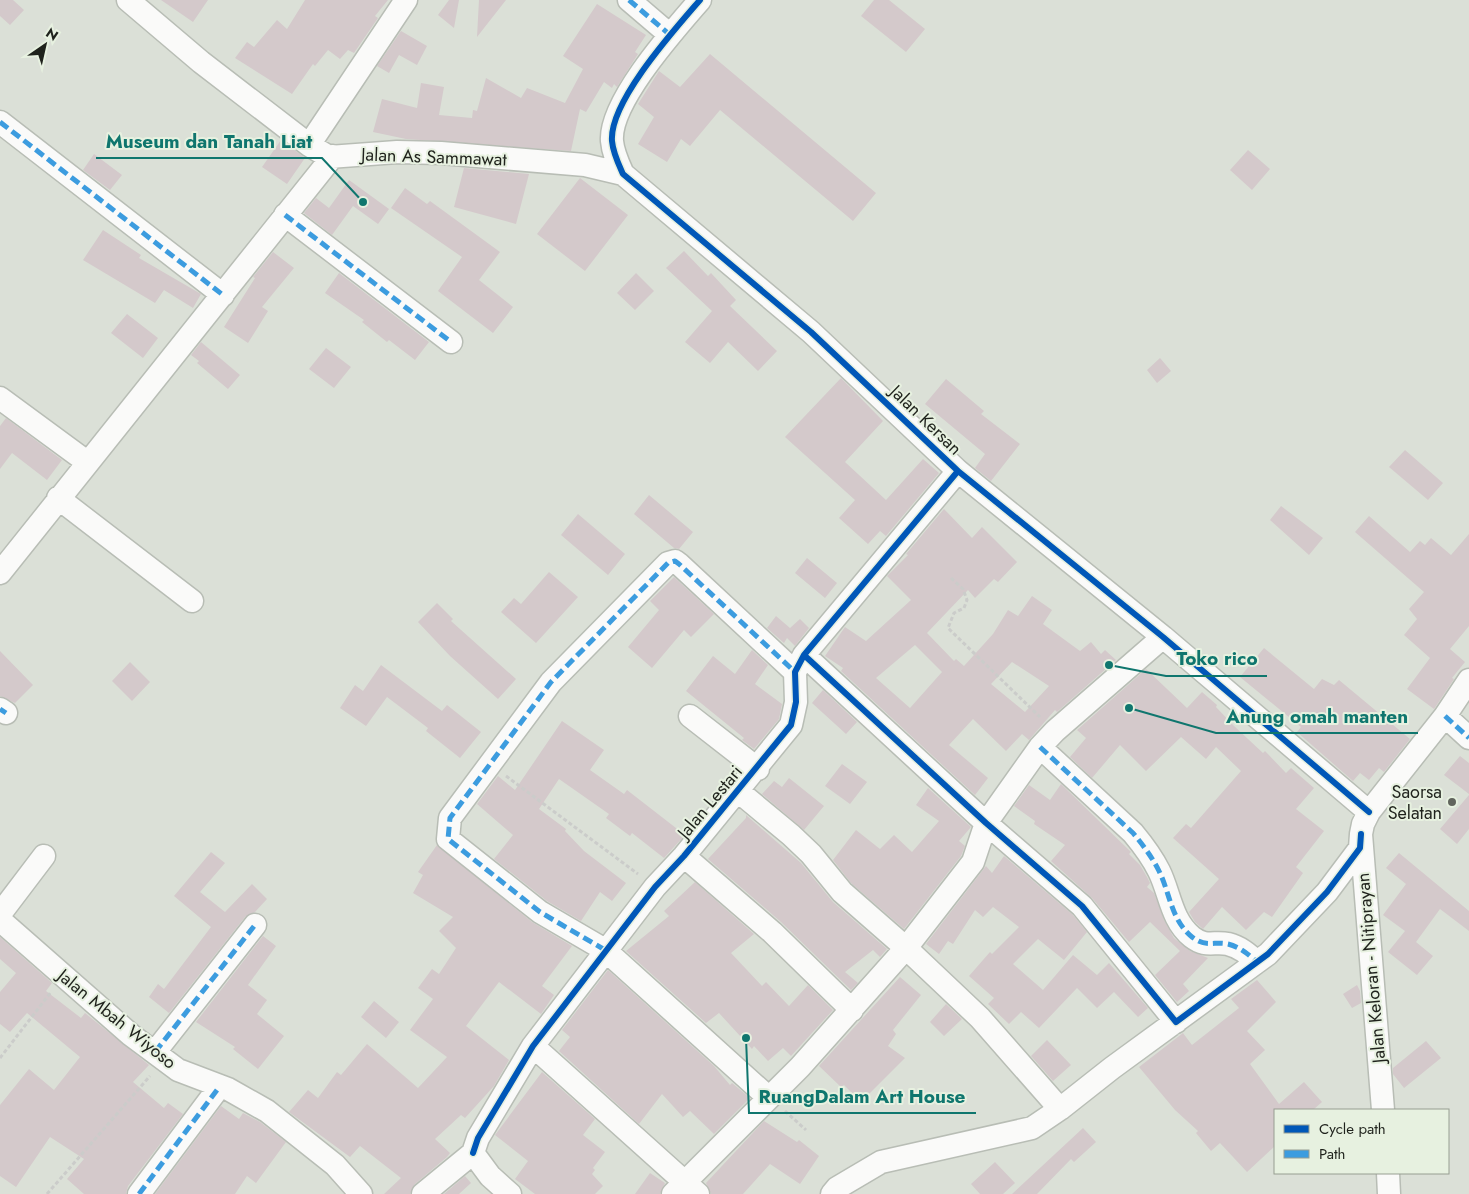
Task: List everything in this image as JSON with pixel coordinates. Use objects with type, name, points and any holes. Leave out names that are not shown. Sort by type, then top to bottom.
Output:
[{"type":"street","name":"Jalan As Sammawat","points":[[128,0],[201,62],[319,152],[332,156],[397,152],[441,153],[585,166],[623,174]]},
{"type":"street","points":[[309,145],[406,0]]},
{"type":"street","points":[[629,0],[670,35]]},
{"type":"street","name":"Jalan Kersan","points":[[700,0],[670,35],[625,100],[614,126],[612,140],[615,156],[623,174],[811,332],[958,471],[1164,637],[1369,812]]},
{"type":"street","points":[[0,122],[223,295]]},
{"type":"street","points":[[585,166],[612,140]]},
{"type":"street","points":[[0,573],[332,156]]},
{"type":"street","points":[[285,215],[451,342]]},
{"type":"street","points":[[0,398],[87,462]]},
{"type":"street","points":[[800,663],[958,471]]},
{"type":"street","points":[[58,498],[192,601]]},
{"type":"street","points":[[769,1098],[605,950],[540,912],[448,839],[450,818],[552,682],[668,563],[675,561],[800,663],[1082,906],[1176,1022]]},
{"type":"street","points":[[532,1046],[685,1190],[800,1067],[906,948],[973,862],[986,824],[1048,739],[1164,637]]},
{"type":"street","name":"Jalan Lestari","points":[[472,1153],[478,1138],[532,1046],[655,887],[758,769],[791,725],[796,702],[800,663]]},
{"type":"street","name":"Jalan Keloran - Nitiprayan","points":[[1383,1109],[1361,834],[1363,824],[1369,812],[1445,716],[1469,680]]},
{"type":"street","points":[[690,716],[758,769]]},
{"type":"street","points":[[1445,716],[1469,738]]},
{"type":"street","points":[[1048,739],[1145,848],[1160,872],[1179,922],[1192,937],[1209,945],[1226,944],[1242,949],[1257,962]]},
{"type":"street","points":[[738,790],[811,854],[842,892],[906,948],[980,1018],[1060,1109]]},
{"type":"street","points":[[832,1194],[837,1188],[881,1162],[1032,1128],[1060,1109],[1268,954],[1327,892],[1360,848],[1361,834]]},
{"type":"street","points":[[0,914],[44,856]]},
{"type":"street","points":[[684,856],[772,932],[852,1010]]},
{"type":"street","name":"Jalan Mbah Wiyoso","points":[[0,920],[131,1035],[178,1070],[220,1086],[267,1111],[335,1164],[360,1194]]},
{"type":"street","points":[[160,1056],[255,924]]},
{"type":"street","points":[[139,1194],[220,1086]]},
{"type":"street","points":[[423,1194],[472,1153],[490,1176],[510,1194]]},
{"type":"street","points":[[1388,1174],[1389,1194]]},
{"type":"path","points":[[951,578],[963,589],[967,600],[964,608],[954,614],[948,628],[1048,739]]},
{"type":"path","points":[[490,764],[655,887]]},
{"type":"path","points":[[0,1058],[64,976]]},
{"type":"path","points":[[47,1194],[160,1056]]},
{"type":"path","points":[[769,1098],[806,1130]]},
{"type":"building","points":[[0,0],[13,0],[24,10],[10,25],[0,16]]},
{"type":"building","points":[[161,0],[208,0],[193,22]]},
{"type":"building","points":[[305,0],[388,0],[375,16],[378,18],[354,53],[348,50],[340,59],[328,50],[315,66],[313,64],[292,94],[235,58],[247,42],[254,47],[277,20],[287,29]]},
{"type":"building","points":[[449,0],[459,0],[454,28],[438,15]]},
{"type":"building","points":[[479,0],[506,0],[477,37]]},
{"type":"building","points":[[874,0],[889,0],[925,29],[906,52],[861,16]]},
{"type":"building","points":[[597,4],[646,35],[635,52],[638,54],[617,87],[614,84],[612,88],[604,82],[586,112],[580,109],[571,151],[406,139],[373,132],[382,99],[417,108],[421,83],[444,87],[439,115],[472,118],[473,110],[477,111],[486,78],[521,98],[527,88],[565,103],[583,69],[563,56]]},
{"type":"building","points":[[401,31],[427,46],[417,65],[399,55],[389,73],[377,66]]},
{"type":"building","points":[[710,54],[876,193],[853,221],[720,110],[690,146],[681,139],[667,162],[638,144],[654,117],[638,104],[659,71],[680,87]]},
{"type":"building","points":[[281,140],[305,158],[287,184],[262,167]]},
{"type":"building","points":[[1248,150],[1270,169],[1252,190],[1230,170]]},
{"type":"building","points":[[94,154],[122,175],[110,190],[83,170]]},
{"type":"building","points":[[464,168],[529,174],[516,224],[454,207]]},
{"type":"building","points":[[580,178],[628,215],[585,271],[537,234]]},
{"type":"building","points":[[349,180],[389,209],[378,224],[353,206],[332,235],[304,213],[316,198],[329,208]]},
{"type":"building","points":[[405,188],[427,204],[430,201],[500,252],[479,280],[513,307],[493,333],[438,291],[462,257],[391,208]]},
{"type":"building","points":[[103,230],[141,255],[139,258],[201,294],[193,308],[164,290],[155,303],[83,260]]},
{"type":"building","points":[[684,251],[708,276],[711,273],[736,300],[730,306],[777,351],[758,371],[728,342],[710,363],[685,342],[712,311],[666,268]]},
{"type":"building","points":[[273,252],[294,268],[262,307],[268,311],[248,343],[224,327],[255,278],[253,277]]},
{"type":"building","points":[[339,273],[429,342],[415,360],[389,340],[387,342],[362,322],[364,320],[325,293]]},
{"type":"building","points":[[636,273],[654,291],[635,310],[617,293]]},
{"type":"building","points":[[127,314],[158,338],[143,358],[111,333]]},
{"type":"building","points":[[201,342],[240,375],[228,389],[197,363],[199,361],[191,355]]},
{"type":"building","points":[[326,348],[351,367],[334,388],[309,369]]},
{"type":"building","points":[[1160,358],[1171,371],[1157,383],[1147,370]]},
{"type":"building","points":[[841,378],[883,421],[845,462],[886,500],[923,459],[939,473],[886,536],[880,531],[868,544],[839,518],[855,500],[785,437]]},
{"type":"building","points":[[946,379],[984,411],[981,414],[1020,444],[991,481],[975,468],[985,454],[925,404]]},
{"type":"building","points":[[6,418],[62,460],[47,480],[12,453],[0,469],[0,426]]},
{"type":"building","points":[[1405,450],[1443,483],[1428,500],[1389,467]]},
{"type":"building","points":[[649,495],[693,532],[679,549],[674,548],[634,514]]},
{"type":"building","points":[[1281,506],[1323,538],[1309,555],[1270,520]]},
{"type":"building","points":[[944,509],[972,538],[982,527],[1017,562],[998,582],[994,579],[975,598],[968,590],[927,633],[954,661],[956,659],[964,666],[993,634],[1008,610],[1018,616],[1032,596],[1052,610],[1043,624],[1080,651],[1091,642],[1101,654],[1105,650],[1116,660],[1057,712],[1055,710],[1029,740],[1022,734],[1006,751],[973,719],[949,745],[988,778],[975,795],[841,671],[843,668],[825,656],[845,627],[866,641],[911,600],[887,576],[908,555],[906,554]],"holes":[[[915,645],[942,672],[910,708],[876,678]],[[1012,662],[1049,686],[1025,712],[991,684]]]},
{"type":"building","points":[[578,514],[625,554],[608,575],[561,535]]},
{"type":"building","points":[[1369,516],[1410,552],[1420,541],[1425,545],[1431,538],[1451,555],[1469,534],[1469,626],[1450,649],[1465,662],[1452,678],[1454,679],[1434,709],[1407,689],[1430,658],[1404,635],[1417,619],[1409,609],[1424,592],[1355,532]]},
{"type":"building","points":[[807,558],[837,583],[825,598],[795,573]]},
{"type":"building","points":[[549,572],[578,597],[536,643],[501,612],[514,598],[521,604]]},
{"type":"building","points":[[674,577],[714,614],[691,637],[684,630],[652,668],[628,647],[659,610],[650,601]]},
{"type":"building","points":[[437,603],[453,619],[451,621],[516,679],[498,699],[450,656],[418,622]]},
{"type":"building","points":[[776,616],[790,628],[800,619],[809,628],[795,646],[787,638],[784,643],[767,628]]},
{"type":"building","points":[[1264,648],[1314,689],[1322,679],[1334,685],[1339,680],[1410,739],[1384,772],[1379,768],[1369,780],[1360,773],[1353,781],[1297,732],[1301,727],[1240,677]]},
{"type":"building","points":[[752,650],[768,665],[755,684],[782,704],[779,719],[754,749],[742,740],[744,738],[686,691],[713,656],[735,674]]},
{"type":"building","points":[[0,651],[33,685],[15,703],[0,696]]},
{"type":"building","points":[[130,662],[150,682],[132,701],[112,681]]},
{"type":"building","points":[[381,665],[442,711],[447,705],[481,732],[460,758],[426,731],[428,728],[387,697],[366,726],[340,708],[355,685],[363,691]]},
{"type":"building","points":[[1146,669],[1187,708],[1202,692],[1217,705],[1216,707],[1233,725],[1263,753],[1265,751],[1286,773],[1291,768],[1314,788],[1296,809],[1324,831],[1296,867],[1303,873],[1272,917],[1264,912],[1246,930],[1222,907],[1203,929],[1195,922],[1189,912],[1219,879],[1173,838],[1186,824],[1191,828],[1241,771],[1216,747],[1206,759],[1181,737],[1146,771],[1120,745],[1092,778],[1070,757],[1086,738],[1077,730]]},
{"type":"building","points":[[823,690],[857,722],[846,734],[812,703]]},
{"type":"building","points":[[562,721],[604,750],[590,770],[624,794],[627,790],[685,835],[664,858],[632,833],[630,836],[606,818],[609,814],[559,779],[539,809],[566,829],[565,831],[584,851],[626,883],[612,901],[600,892],[581,921],[547,901],[494,859],[513,835],[477,804],[498,776],[515,790]]},
{"type":"building","points":[[1460,756],[1469,763],[1469,794],[1444,775]]},
{"type":"building","points":[[842,764],[867,782],[850,804],[825,786]]},
{"type":"building","points":[[789,778],[824,806],[804,830],[762,794],[774,781],[782,787]]},
{"type":"building","points":[[1061,784],[1131,852],[1129,854],[1140,865],[1150,883],[1147,887],[1154,893],[1164,920],[1174,938],[1190,951],[1208,958],[1183,984],[1189,991],[1177,1002],[1155,975],[1180,951],[1150,922],[1129,942],[1092,898],[1051,861],[1065,845],[1034,824],[1035,821],[1014,806],[1029,785],[1050,800]]},
{"type":"building","points":[[928,788],[971,827],[959,841],[965,846],[961,856],[904,929],[851,883],[833,860],[856,830],[880,849],[894,835],[912,852],[939,821],[916,805]]},
{"type":"building","points":[[1469,795],[1469,829],[1457,844],[1440,829]]},
{"type":"building","points":[[746,815],[801,863],[833,902],[887,949],[880,957],[873,950],[845,972],[858,983],[851,990],[781,922],[708,859],[746,818]]},
{"type":"building","points":[[437,845],[532,922],[572,946],[542,986],[554,995],[541,1014],[499,982],[466,1026],[509,1060],[494,1086],[465,1118],[461,1115],[435,1139],[450,1153],[447,1157],[415,1184],[410,1194],[384,1194],[401,1178],[360,1146],[350,1157],[289,1112],[308,1090],[318,1098],[337,1072],[341,1075],[367,1044],[418,1088],[447,1057],[410,1030],[433,999],[418,988],[432,969],[439,974],[456,948],[439,931],[453,917],[413,893],[423,875],[418,872]]},
{"type":"building","points":[[211,852],[225,863],[200,892],[225,912],[252,884],[267,899],[255,912],[245,917],[169,1013],[149,997],[158,984],[164,989],[211,927],[174,896]]},
{"type":"building","points":[[1399,853],[1469,911],[1469,931],[1440,909],[1416,942],[1433,956],[1417,975],[1388,952],[1405,931],[1383,915],[1406,884],[1386,868]]},
{"type":"building","points":[[1004,856],[1073,915],[1087,932],[1064,960],[1038,939],[1013,964],[1043,990],[1073,955],[1097,975],[1109,963],[1148,1008],[1138,1017],[1114,992],[1097,1008],[1077,988],[1039,1028],[1021,1012],[1009,1024],[988,1004],[994,998],[969,976],[990,952],[992,954],[1019,927],[993,907],[983,917],[975,910],[953,944],[948,941],[939,954],[926,944],[986,866],[992,873]]},
{"type":"building","points":[[695,882],[754,934],[731,953],[762,986],[766,982],[789,1006],[808,985],[833,1010],[791,1056],[783,1048],[768,1061],[754,1046],[752,1049],[719,1013],[706,1023],[626,951],[669,916],[664,911]]},
{"type":"building","points":[[263,936],[276,946],[248,985],[267,1000],[257,1014],[284,1036],[258,1069],[233,1049],[235,1047],[196,1022]]},
{"type":"building","points":[[0,937],[52,983],[46,991],[81,1018],[85,1013],[149,1065],[133,1082],[164,1108],[168,1103],[183,1114],[128,1186],[126,1194],[84,1194],[67,1179],[84,1159],[50,1137],[16,1187],[0,1176],[0,1105],[29,1069],[54,1090],[80,1057],[27,1013],[10,1032],[0,1024],[0,992],[16,973],[0,959]]},
{"type":"building","points":[[608,970],[714,1066],[730,1085],[732,1083],[750,1098],[714,1134],[690,1111],[683,1117],[662,1094],[639,1124],[559,1051],[570,1037],[562,1030]]},
{"type":"building","points":[[900,977],[921,995],[893,1030],[896,1034],[888,1046],[905,1058],[861,1102],[844,1085],[841,1087],[819,1066]]},
{"type":"building","points":[[1257,980],[1276,1002],[1247,1031],[1265,1050],[1250,1064],[1279,1104],[1304,1082],[1322,1102],[1314,1109],[1274,1109],[1274,1147],[1247,1172],[1220,1143],[1211,1151],[1196,1133],[1198,1131],[1175,1110],[1139,1067],[1183,1033],[1192,1045],[1239,1008],[1231,999]]},
{"type":"building","points":[[1357,985],[1360,991],[1361,1003],[1352,1008],[1343,994]]},
{"type":"building","points":[[374,1001],[399,1022],[386,1038],[361,1017]]},
{"type":"building","points":[[946,1004],[962,1019],[944,1036],[930,1022]]},
{"type":"building","points":[[1047,1040],[1071,1065],[1053,1081],[1031,1056]]},
{"type":"building","points":[[1426,1041],[1441,1058],[1404,1088],[1393,1074],[1393,1068]]},
{"type":"building","points":[[542,1072],[595,1119],[583,1135],[605,1152],[593,1168],[595,1170],[592,1174],[603,1186],[595,1194],[535,1194],[515,1179],[528,1161],[495,1135]]},
{"type":"building","points":[[221,1106],[239,1119],[243,1113],[260,1122],[286,1142],[256,1183],[247,1176],[235,1194],[155,1194]]},
{"type":"building","points":[[764,1121],[797,1142],[799,1140],[819,1156],[800,1184],[770,1164],[743,1194],[711,1194],[706,1183]]},
{"type":"building","points":[[1083,1128],[1096,1142],[1074,1162],[1071,1159],[1037,1194],[1012,1194]]},
{"type":"building","points":[[995,1162],[1015,1183],[1003,1194],[980,1194],[971,1184]]},
{"type":"building","points":[[650,1173],[665,1183],[660,1194],[635,1194]]},
{"type":"building","points":[[465,1176],[471,1183],[459,1194],[444,1194]]},
{"type":"marked path","points":[[629,0],[670,35]]},
{"type":"marked path","points":[[0,122],[223,295]]},
{"type":"marked path","points":[[285,215],[451,342]]},
{"type":"marked path","points":[[605,950],[540,912],[448,839],[450,818],[551,682],[668,563],[675,561],[679,564],[795,672]]},
{"type":"marked path","points":[[0,709],[6,713]]},
{"type":"marked path","points":[[1445,716],[1469,738]]},
{"type":"marked path","points":[[1040,747],[1133,833],[1159,871],[1175,914],[1192,937],[1202,942],[1223,943],[1236,947],[1257,962]]},
{"type":"marked path","points":[[155,1052],[255,925]]},
{"type":"marked path","points":[[139,1194],[220,1086]]},
{"type":"cycle path","points":[[700,0],[660,47],[632,87],[621,107],[614,125],[612,141],[623,174],[811,332],[958,471],[1163,637],[1369,812]]},
{"type":"cycle path","points":[[473,1153],[478,1138],[533,1046],[655,887],[684,856],[791,725],[796,702],[795,672],[804,655],[958,471]]},
{"type":"cycle path","points":[[804,655],[986,823],[1082,906],[1176,1022],[1268,954],[1327,892],[1360,848],[1361,834]]},
{"type":"place","name":"Museum dan Tanah Liat","points":[[363,202]]},
{"type":"place","name":"Toko rico","points":[[1109,665]]},
{"type":"place","name":"Anung omah manten","points":[[1129,708]]},
{"type":"place","name":"Saorsa Selatan","points":[[1452,802]]},
{"type":"place","name":"RuangDalam Art House","points":[[746,1038]]}]
